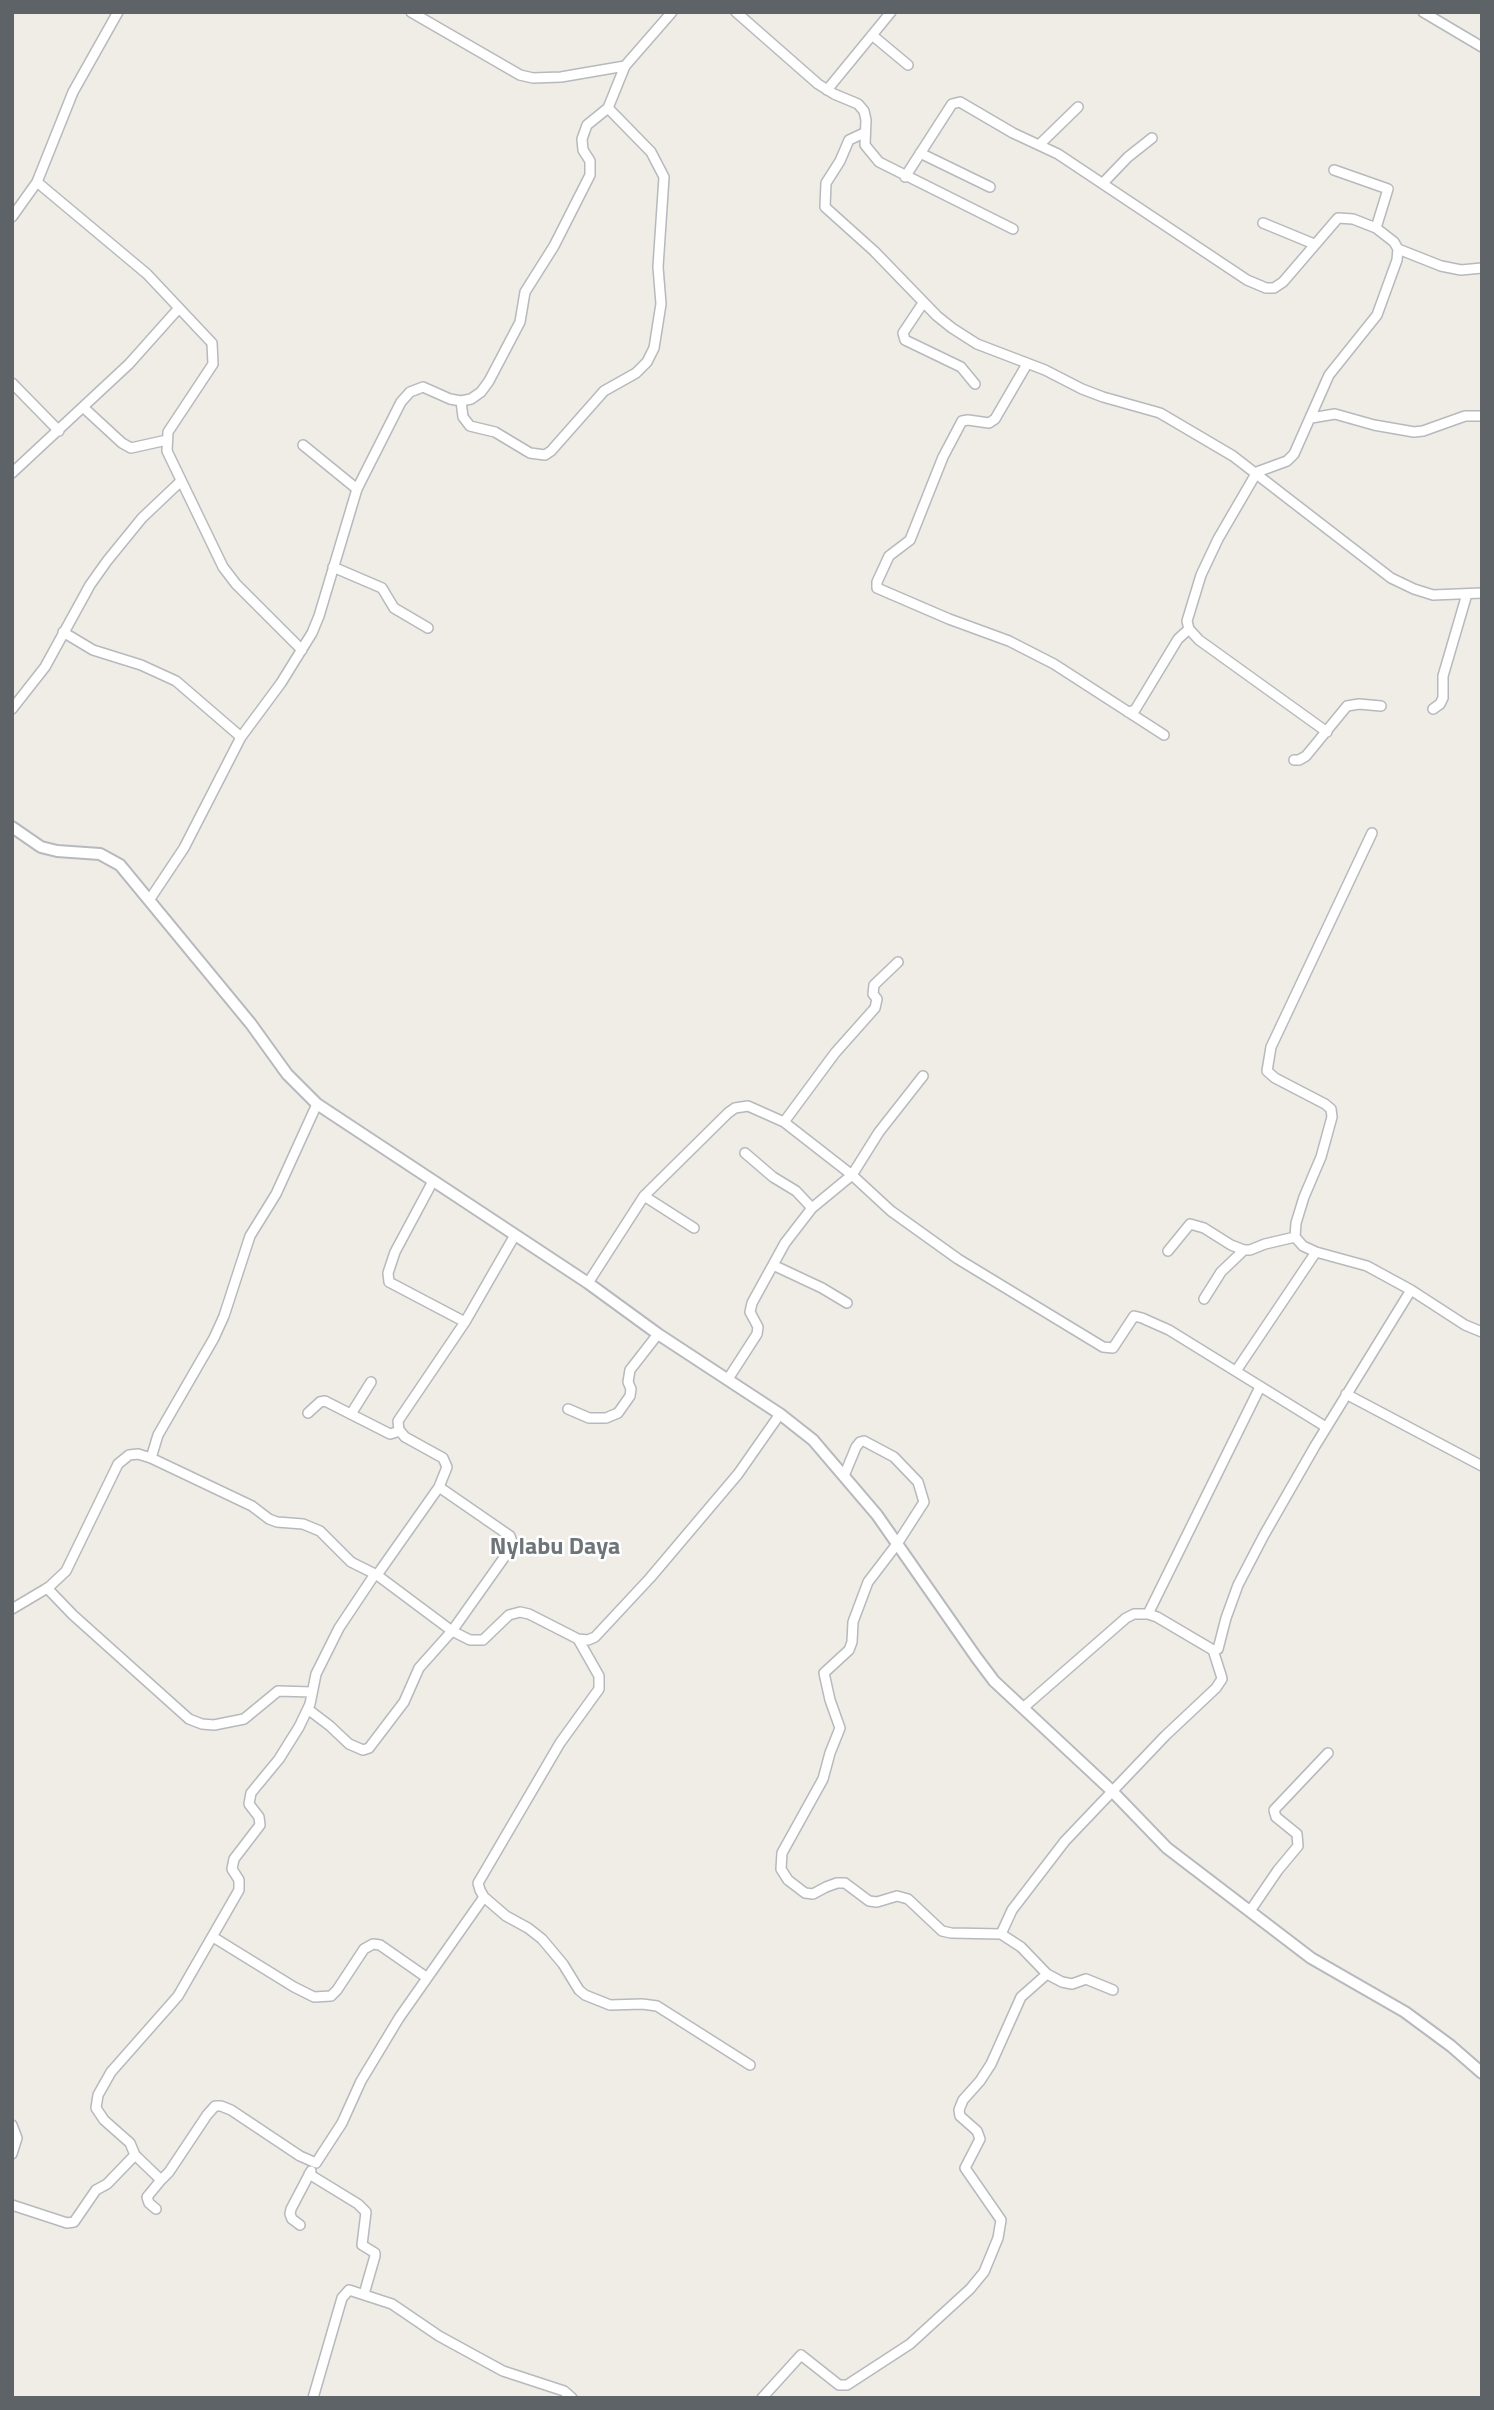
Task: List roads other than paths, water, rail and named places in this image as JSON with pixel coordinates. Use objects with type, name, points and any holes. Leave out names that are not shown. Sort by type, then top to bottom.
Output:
[{"type":"street","points":[[12,217],[37,182],[73,92],[118,12]]},
{"type":"street","points":[[411,12],[520,75],[533,78],[561,77],[625,66]]},
{"type":"street","points":[[150,899],[184,848],[241,737],[302,650],[319,616],[357,489],[401,402],[410,392],[423,387],[450,399],[471,399],[481,392],[489,381],[520,322],[525,292],[554,246],[590,175],[590,161],[583,150],[582,139],[587,125],[608,108],[625,66],[671,12]]},
{"type":"street","points":[[736,12],[827,90],[858,104],[864,111],[865,145],[872,156],[905,177],[1013,229]]},
{"type":"street","points":[[827,90],[891,12]]},
{"type":"street","points":[[1423,12],[1482,47]]},
{"type":"street","points":[[872,35],[908,65]]},
{"type":"street","points":[[905,177],[952,104],[957,102],[963,103],[1013,134],[1058,154],[1247,280],[1266,288],[1274,288],[1283,282],[1338,218],[1353,219],[1376,228],[1394,242],[1398,249],[1397,260],[1377,315],[1329,375],[1292,457],[1257,472],[1218,539],[1201,575],[1187,621],[1189,629],[1199,640],[1327,732]]},
{"type":"street","points":[[1039,145],[1078,107]]},
{"type":"street","points":[[461,401],[463,417],[470,426],[495,432],[530,453],[545,455],[604,391],[641,368],[654,348],[661,304],[658,267],[664,177],[650,152],[608,108]]},
{"type":"street","points":[[864,133],[849,140],[826,183],[825,207],[874,251],[923,303],[951,328],[977,344],[1103,397],[1160,413],[1257,472],[1391,578],[1433,595],[1482,593]]},
{"type":"street","points":[[1103,183],[1128,157],[1152,138]]},
{"type":"street","points":[[920,153],[990,187]]},
{"type":"street","points":[[1334,170],[1388,189],[1376,228]]},
{"type":"street","points":[[37,182],[146,274],[212,343],[213,364],[168,432],[167,451],[223,567],[236,584],[302,650]]},
{"type":"street","points":[[1263,223],[1314,244]]},
{"type":"street","points":[[1398,249],[1441,266],[1461,270],[1482,268]]},
{"type":"street","points":[[923,303],[903,333],[905,340],[961,367],[975,384]]},
{"type":"street","points":[[12,473],[129,364],[179,308]]},
{"type":"street","points":[[1027,364],[995,419],[989,423],[962,421],[943,457],[910,541],[889,556],[877,582],[877,588],[1043,658],[1164,735]]},
{"type":"street","points":[[12,383],[59,431]]},
{"type":"street","points":[[84,408],[131,448],[167,440]]},
{"type":"street","points":[[1311,418],[1335,414],[1414,432],[1465,416],[1482,416]]},
{"type":"street","points":[[303,445],[357,489]]},
{"type":"street","points":[[12,709],[45,667],[90,585],[107,561],[142,518],[181,481]]},
{"type":"street","points":[[333,567],[382,588],[394,608],[428,628]]},
{"type":"street","points":[[1433,709],[1443,698],[1443,676],[1467,594]]},
{"type":"street","points":[[1128,712],[1135,710],[1178,639],[1189,629]]},
{"type":"street","points":[[63,632],[93,650],[141,665],[176,681],[241,737]]},
{"type":"street","points":[[1294,760],[1306,757],[1347,706],[1381,706]]},
{"type":"street","points":[[12,827],[41,847],[57,852],[100,854],[120,865],[251,1024],[287,1074],[317,1104],[588,1283],[658,1334],[780,1414],[813,1440],[877,1515],[995,1681],[1111,1790],[1167,1848],[1323,1966],[1405,2012],[1482,2073]]},
{"type":"street","points":[[1372,833],[1270,1047],[1267,1070],[1269,1074],[1325,1104],[1331,1110],[1332,1117],[1321,1157],[1296,1223],[1296,1237],[1303,1246],[1316,1252],[1367,1266],[1411,1290],[1465,1325],[1482,1332]]},
{"type":"street","points":[[784,1122],[835,1053],[875,1007],[877,999],[873,994],[874,985],[898,962]]},
{"type":"street","points":[[728,1379],[757,1334],[758,1327],[750,1312],[752,1303],[785,1243],[813,1208],[852,1175],[879,1132],[923,1076]]},
{"type":"street","points":[[151,1458],[158,1435],[214,1338],[250,1237],[276,1194],[317,1104]]},
{"type":"street","points":[[588,1283],[644,1196],[728,1113],[735,1108],[748,1106],[784,1122],[852,1175],[891,1211],[958,1259],[1103,1347],[1110,1349],[1116,1345],[1135,1315],[1169,1330],[1326,1427]]},
{"type":"street","points":[[745,1153],[796,1191],[813,1208]]},
{"type":"street","points":[[433,1181],[395,1252],[388,1273],[389,1282],[465,1322]]},
{"type":"street","points":[[644,1196],[694,1228]]},
{"type":"street","points":[[1168,1251],[1190,1224],[1204,1228],[1244,1250],[1296,1237]]},
{"type":"street","points":[[161,2180],[135,2155],[130,2143],[104,2120],[96,2109],[98,2095],[111,2072],[178,1996],[213,1937],[239,1890],[239,1880],[232,1869],[234,1858],[260,1825],[259,1817],[249,1804],[251,1793],[279,1759],[309,1710],[316,1674],[339,1628],[439,1487],[446,1473],[447,1462],[405,1437],[400,1431],[398,1421],[465,1322],[515,1235]]},
{"type":"street","points":[[1204,1299],[1221,1272],[1244,1250]]},
{"type":"street","points":[[1236,1371],[1316,1252]]},
{"type":"street","points":[[773,1265],[847,1303]]},
{"type":"street","points":[[1213,1650],[1219,1648],[1238,1585],[1326,1427],[1411,1290]]},
{"type":"street","points":[[568,1409],[589,1418],[606,1418],[618,1413],[630,1396],[630,1370],[658,1334]]},
{"type":"street","points":[[351,1414],[371,1382]]},
{"type":"street","points":[[1148,1614],[1260,1387]]},
{"type":"street","points":[[1346,1394],[1482,1466]]},
{"type":"street","points":[[308,1413],[320,1402],[326,1401],[390,1434],[400,1431]]},
{"type":"street","points":[[12,1609],[47,1588],[66,1571],[118,1464],[129,1455],[138,1454],[252,1506],[269,1519],[313,1527],[351,1562],[376,1574],[452,1631],[470,1640],[483,1640],[509,1615],[520,1612],[578,1639],[588,1640],[595,1637],[650,1578],[738,1474],[780,1414]]},
{"type":"street","points":[[844,1476],[856,1447],[864,1441],[894,1457],[918,1482],[924,1502],[868,1583],[853,1622],[849,1650],[824,1673],[840,1728],[823,1779],[782,1853],[781,1869],[788,1880],[805,1893],[813,1894],[837,1883],[845,1884],[869,1901],[877,1902],[897,1896],[908,1899],[942,1931],[1001,1934],[1021,1947],[1047,1974],[1062,1982],[1072,1984],[1086,1979],[1113,1990]]},
{"type":"street","points":[[309,1710],[349,1744],[366,1750],[404,1702],[419,1668],[452,1631],[513,1542],[510,1536],[439,1487]]},
{"type":"street","points":[[47,1588],[73,1615],[189,1719],[214,1725],[244,1719],[278,1691],[312,1692]]},
{"type":"street","points":[[1001,1934],[1012,1910],[1065,1841],[1111,1790],[1216,1688],[1222,1679],[1213,1650],[1148,1614],[1130,1615],[1023,1708]]},
{"type":"street","points":[[578,1639],[599,1676],[599,1689],[560,1743],[478,1883],[484,1897],[506,1916],[542,1939],[585,1995],[610,2006],[657,2006],[750,2065]]},
{"type":"street","points":[[1250,1911],[1298,1846],[1297,1834],[1276,1817],[1274,1810],[1328,1753]]},
{"type":"street","points":[[300,2225],[290,2214],[316,2163],[342,2123],[361,2081],[426,1977],[484,1897]]},
{"type":"street","points":[[213,1937],[314,1997],[331,1996],[364,1949],[373,1944],[380,1945],[426,1977]]},
{"type":"street","points":[[762,2398],[801,2355],[839,2385],[847,2385],[910,2344],[970,2289],[984,2272],[998,2238],[1001,2220],[965,2168],[980,2139],[977,2131],[960,2116],[959,2110],[963,2100],[991,2064],[1021,1997],[1047,1974]]},
{"type":"street","points":[[156,2209],[147,2197],[169,2172],[215,2106],[231,2110],[300,2156],[316,2163]]},
{"type":"street","points":[[12,2124],[17,2138],[12,2154]]},
{"type":"street","points":[[12,2205],[67,2223],[74,2222],[96,2190],[107,2184],[135,2155]]},
{"type":"street","points":[[310,2174],[358,2204],[366,2212],[362,2245],[375,2253],[375,2256],[364,2294]]},
{"type":"street","points":[[313,2398],[342,2298],[349,2290],[391,2304],[439,2336],[503,2371],[564,2392],[572,2398]]},
{"type":"district","name":"Nylabu Daya","points":[[555,1548]]}]
